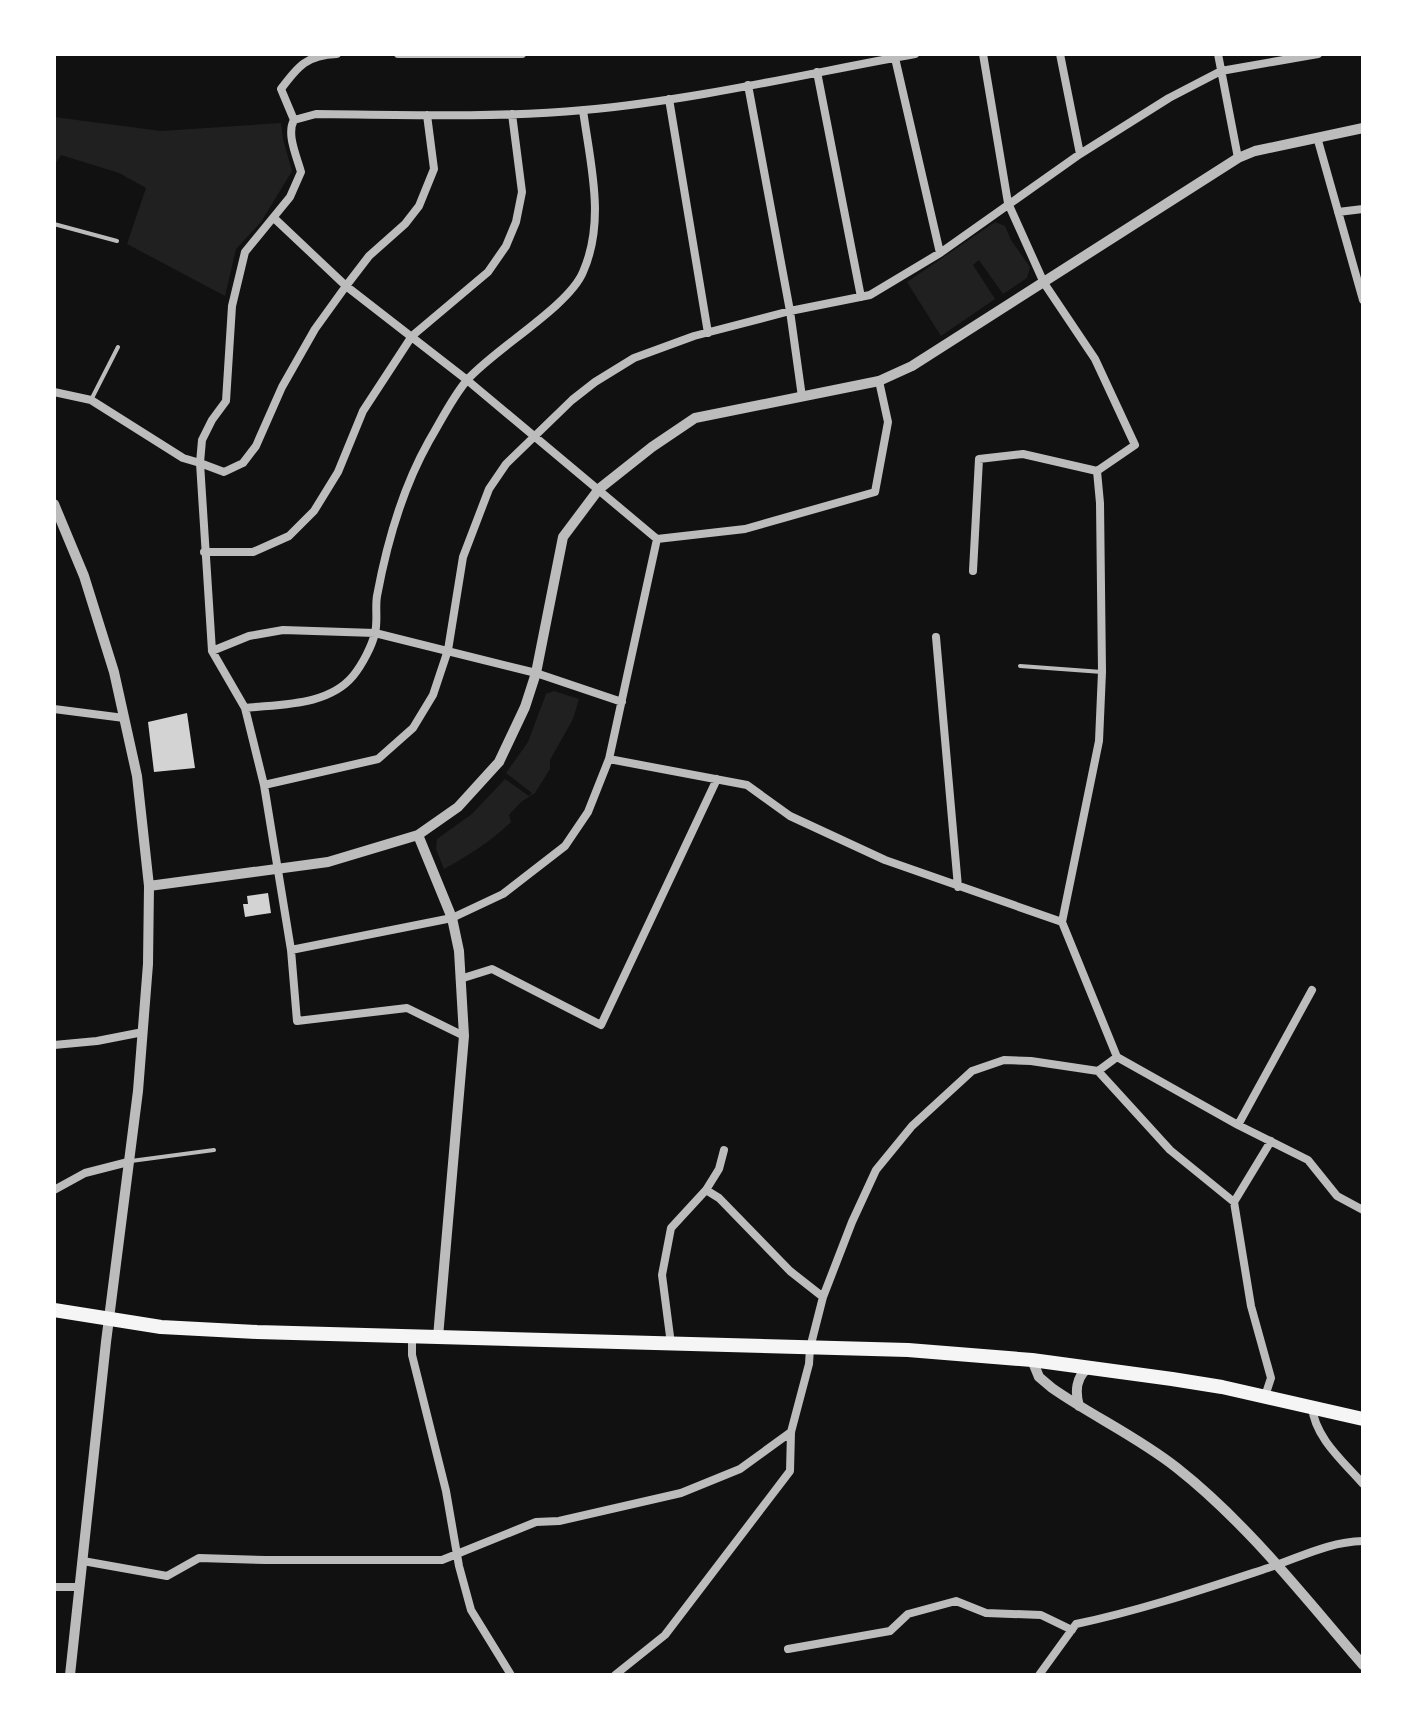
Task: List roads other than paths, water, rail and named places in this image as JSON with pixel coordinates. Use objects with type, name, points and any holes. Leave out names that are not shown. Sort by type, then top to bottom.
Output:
[{"type":"highway","points":[[54,1310],[161,1327],[241,1332],[908,1350],[1032,1360],[1222,1387],[1363,1419]]},
{"type":"street","points":[[294,120],[281,89],[298,66],[319,55],[337,54]]},
{"type":"street","points":[[398,54],[522,54]]},
{"type":"street","points":[[464,1036],[407,1008],[297,1021],[291,950],[264,785],[245,708],[212,651],[204,552],[200,463],[202,440],[226,401],[232,306],[245,252],[290,197],[301,172],[291,125],[294,120],[316,114],[512,114],[583,110],[669,99],[915,54]]},
{"type":"street","points":[[973,571],[979,459],[1023,454],[1097,471],[1135,445],[1095,359],[1044,283],[1008,203],[983,54]]},
{"type":"street","points":[[1060,54],[1080,154]]},
{"type":"street","points":[[1218,54],[1238,158]]},
{"type":"street","points":[[264,785],[378,759],[413,728],[433,695],[448,650],[463,557],[489,489],[506,464],[595,382],[634,358],[708,333],[790,311],[870,295],[940,253],[1008,203],[1150,109],[1221,71],[1318,54]]},
{"type":"street","points":[[895,58],[940,253]]},
{"type":"street","points":[[817,72],[861,297]]},
{"type":"street","points":[[748,85],[790,311],[802,397]]},
{"type":"street","points":[[669,99],[708,333]]},
{"type":"street","points":[[245,708],[315,699],[334,693],[352,677],[375,633],[376,598],[410,477],[467,380],[564,298],[582,275],[591,251],[596,217],[583,110]]},
{"type":"street","points":[[204,552],[253,552],[289,536],[314,511],[338,472],[363,411],[412,336],[488,272],[506,246],[516,222],[522,192],[512,114]]},
{"type":"street","points":[[54,392],[91,400],[183,458],[224,472],[243,463],[256,446],[282,387],[309,340],[369,256],[405,224],[419,206],[434,169],[427,115]]},
{"type":"street","points":[[149,886],[279,870],[354,855],[418,835],[458,807],[499,762],[525,707],[536,673],[563,537],[599,489],[695,418],[879,381],[912,366],[1238,158],[1255,151],[1363,128]]},
{"type":"street","points":[[1317,137],[1363,300]]},
{"type":"street","points":[[1338,212],[1363,209]]},
{"type":"street","points":[[274,218],[346,286],[467,380],[657,539],[745,529],[875,492],[888,422],[879,381]]},
{"type":"street","points":[[1097,471],[1102,672],[1099,741],[1062,922],[1117,1057],[1238,1125],[1308,1160],[1337,1196],[1363,1210]]},
{"type":"street","points":[[54,504],[103,631],[137,776],[149,886],[143,1032],[70,1675]]},
{"type":"street","points":[[291,950],[452,918],[503,894],[565,846],[588,812],[609,759],[657,539]]},
{"type":"street","points":[[212,651],[249,636],[283,630],[375,633],[536,673],[622,702]]},
{"type":"street","points":[[936,637],[958,887]]},
{"type":"street","points":[[54,709],[124,718]]},
{"type":"street","points":[[609,759],[747,785],[790,816],[885,860],[1062,922]]},
{"type":"street","points":[[460,979],[492,969],[601,1025],[717,779]]},
{"type":"street","points":[[418,835],[452,918],[459,951],[464,1036],[438,1337]]},
{"type":"street","points":[[1238,1125],[1312,990]]},
{"type":"street","points":[[54,1045],[143,1032]]},
{"type":"street","points":[[1098,1071],[1117,1057]]},
{"type":"street","points":[[615,1675],[665,1635],[790,1471],[791,1432],[809,1364],[810,1348],[823,1297],[852,1222],[876,1170],[912,1126],[972,1071],[1004,1060],[1098,1071],[1170,1150],[1234,1202]]},
{"type":"street","points":[[1265,1396],[1271,1378],[1251,1306],[1234,1202],[1271,1141]]},
{"type":"street","points":[[671,1344],[662,1275],[671,1228],[706,1190],[719,1169],[724,1150]]},
{"type":"street","points":[[54,1190],[85,1173],[128,1162]]},
{"type":"street","points":[[706,1190],[719,1198],[790,1271],[823,1297]]},
{"type":"street","points":[[412,1337],[412,1355],[446,1491],[471,1610],[511,1675]]},
{"type":"street","points":[[1032,1360],[1039,1377],[1175,1466],[1212,1498],[1277,1565],[1363,1665]]},
{"type":"street","points":[[1079,1406],[1078,1385],[1081,1373],[1088,1368]]},
{"type":"street","points":[[1312,1407],[1325,1440],[1363,1484]]},
{"type":"street","points":[[83,1561],[167,1576],[199,1558],[442,1560],[536,1522],[569,1519],[681,1493],[740,1469],[791,1432]]},
{"type":"street","points":[[1039,1675],[1076,1624],[1135,1611],[1339,1542],[1363,1541]]},
{"type":"street","points":[[54,1587],[80,1587]]},
{"type":"street","points":[[788,1649],[890,1631],[908,1614],[956,1601],[986,1613],[1041,1615],[1072,1630]]},
{"type":"lane","points":[[54,224],[117,241]]},
{"type":"lane","points":[[91,400],[118,347]]},
{"type":"lane","points":[[1020,666],[1102,672]]},
{"type":"lane","points":[[128,1162],[214,1150]]}]
